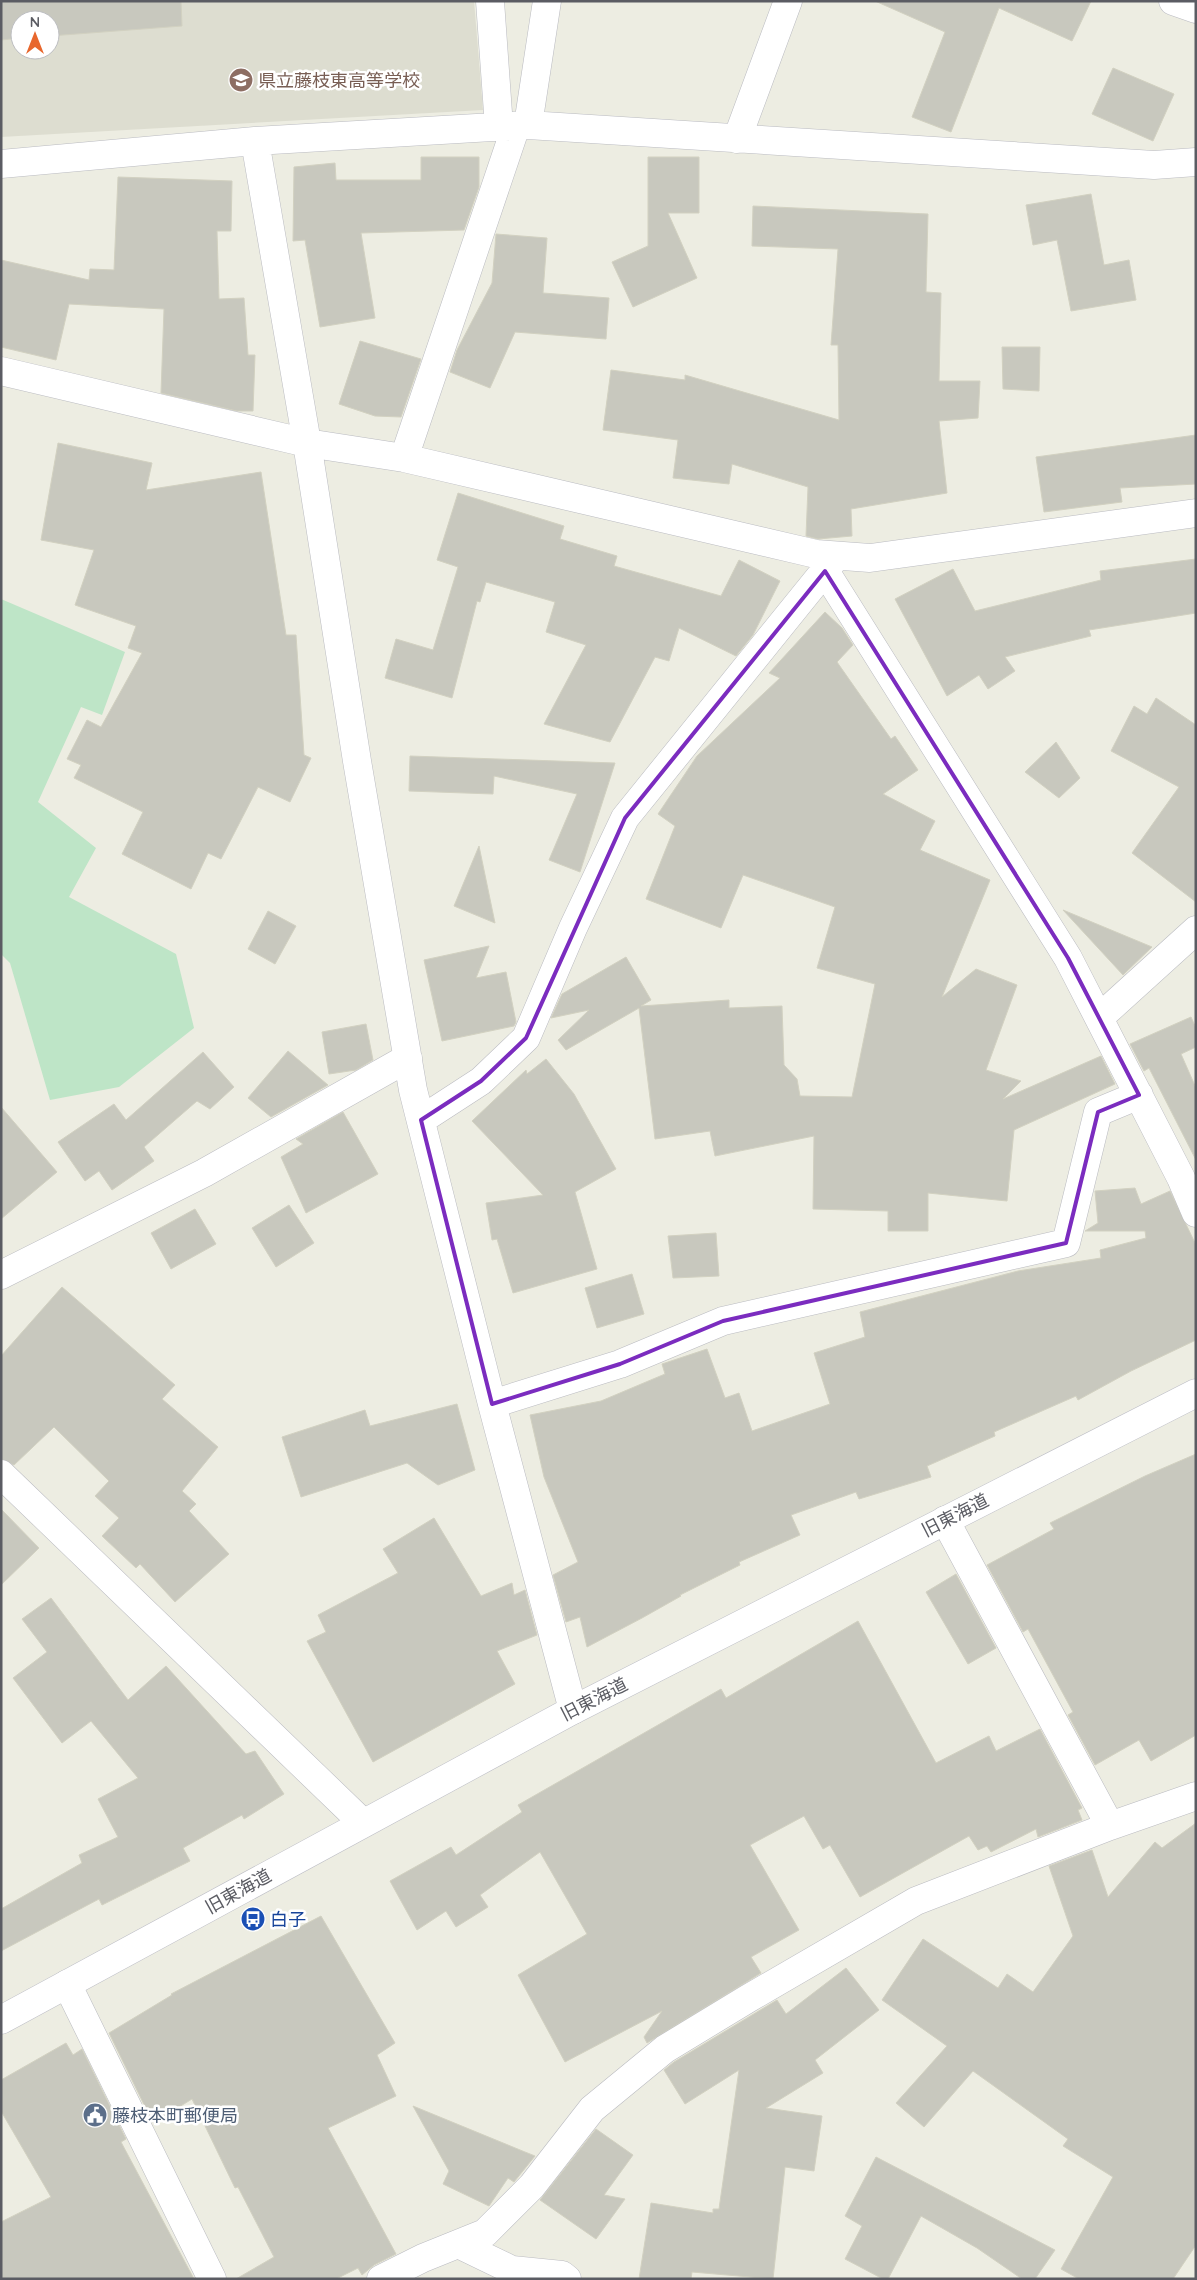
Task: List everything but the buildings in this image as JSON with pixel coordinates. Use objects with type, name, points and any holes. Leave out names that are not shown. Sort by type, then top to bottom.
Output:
[{"type":"street","points":[[490,1],[514,126]]},
{"type":"street","points":[[404,458],[514,126],[547,1]]},
{"type":"street","points":[[737,139],[788,1]]},
{"type":"street","points":[[1173,1],[1196,9]]},
{"type":"street","points":[[1,164],[255,141],[514,126],[1154,165],[1196,162]]},
{"type":"street","points":[[255,141],[308,443],[357,761],[408,1058],[421,1120],[492,1404],[573,1710]]},
{"type":"street","points":[[1,370],[308,443],[404,458],[806,552],[831,563],[1196,513]]},
{"type":"street","points":[[831,563],[1068,958],[1181,1178],[1196,1213]]},
{"type":"street","points":[[421,1120],[481,1081],[526,1038],[573,928],[625,818],[831,563]]},
{"type":"street","points":[[1099,1018],[1196,930]]},
{"type":"street","points":[[1,1275],[204,1173],[408,1058]]},
{"type":"street","points":[[492,1404],[620,1364],[723,1321],[1066,1244],[1098,1112],[1139,1095]]},
{"type":"street","name":"旧東海道","points":[[1,2020],[573,1710],[1196,1393]]},
{"type":"street","points":[[1,1474],[363,1823]]},
{"type":"street","points":[[945,1520],[1110,1826]]},
{"type":"street","points":[[381,2279],[485,2233],[532,2186],[592,2109],[665,2049],[916,1901],[1110,1826],[1196,1796]]},
{"type":"street","points":[[67,1984],[212,2279]]},
{"type":"street","points":[[458,2244],[512,2270],[562,2275],[567,2279]]},
{"type":"highlighted area","points":[[825,571],[1068,958],[1139,1095],[1098,1112],[1066,1243],[723,1321],[620,1364],[492,1404],[421,1120],[481,1081],[526,1038],[625,818]]},
{"type":"shaded area","name":"県立藤枝東高等学校","points":[[1,1],[474,1],[483,110],[1,137]]},
{"type":"green space","points":[[1,599],[125,652],[102,715],[81,707],[38,802],[96,848],[69,897],[176,954],[194,1028],[119,1087],[50,1100],[10,963],[1,954]]},
{"type":"place","name":"県立藤枝東高等学校","points":[[241,80]]},
{"type":"place","name":"白子","points":[[253,1919]]},
{"type":"place","name":"藤枝本町郵便局","points":[[95,2115]]}]
